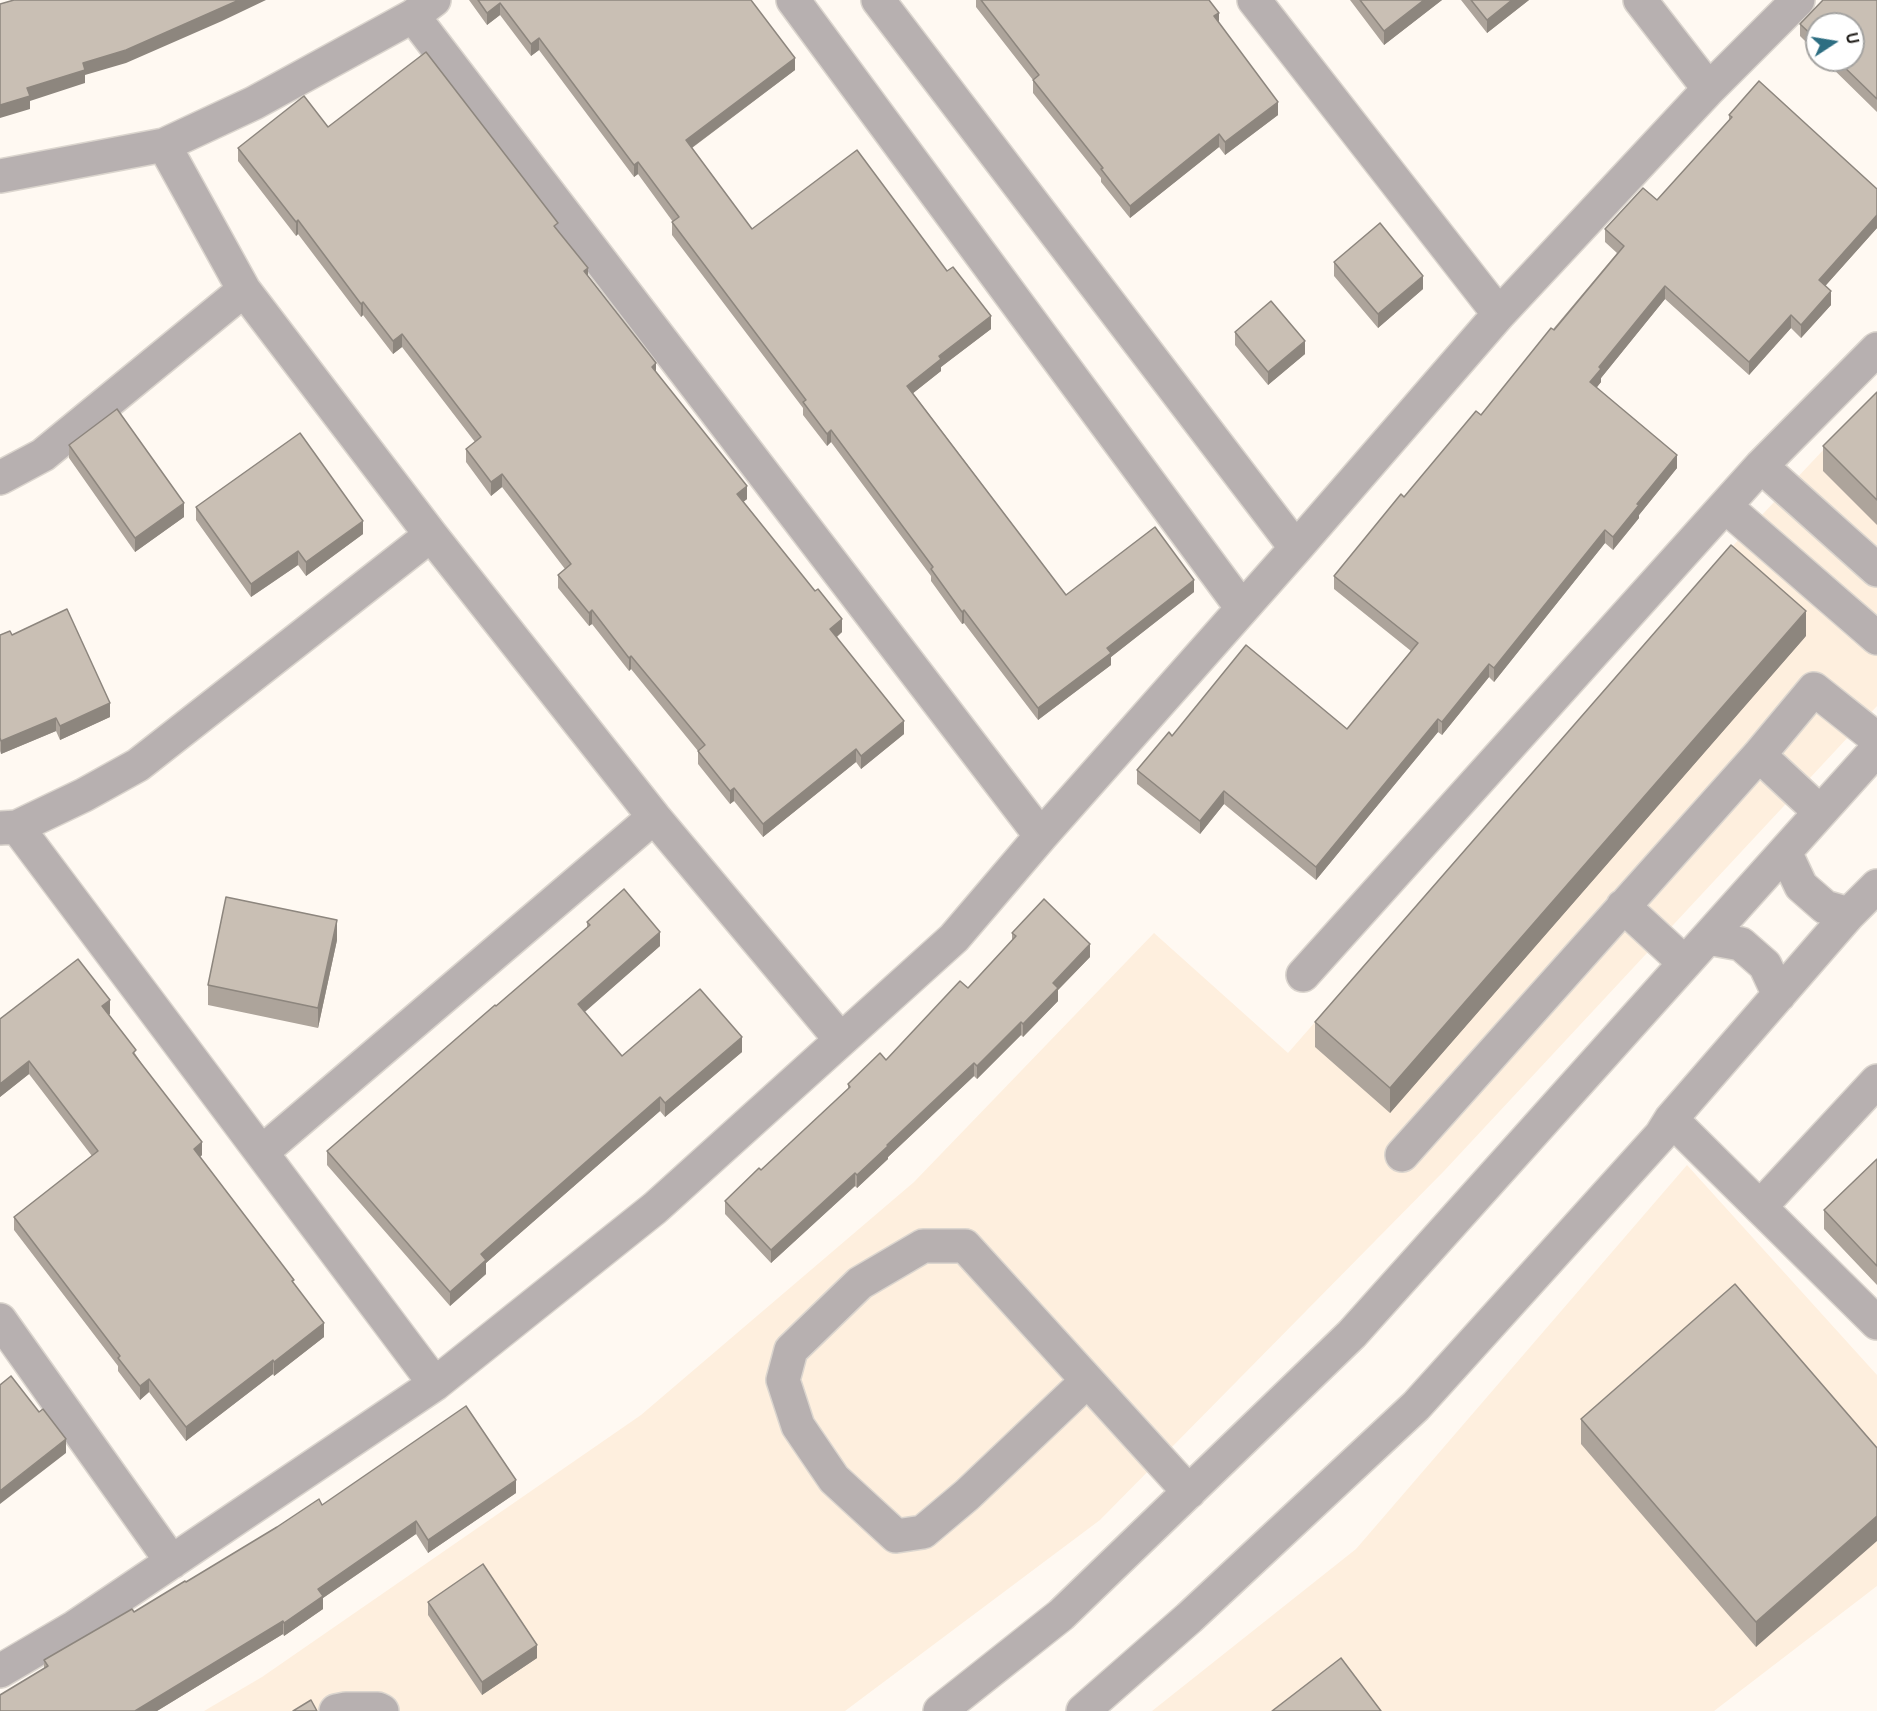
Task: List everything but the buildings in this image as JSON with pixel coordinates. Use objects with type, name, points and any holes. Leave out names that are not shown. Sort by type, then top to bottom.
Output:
[{"type":"street","points":[[794,0],[1242,608]]},
{"type":"street","points":[[878,0],[1296,548]]},
{"type":"street","points":[[1254,0],[1499,314]]},
{"type":"street","points":[[1640,0],[1709,89]]},
{"type":"street","points":[[0,1671],[75,1627],[435,1384],[655,1208],[954,938],[1499,314],[1709,89],[1798,0]]},
{"type":"street","points":[[0,177],[164,145],[254,103],[423,8],[1041,836]]},
{"type":"street","points":[[164,145],[244,290],[431,535],[654,817],[841,1040]]},
{"type":"street","points":[[0,478],[43,455],[244,290]]},
{"type":"street","points":[[1303,975],[1761,466],[1877,349]]},
{"type":"street","points":[[1761,466],[1877,570]]},
{"type":"street","points":[[1725,506],[1877,638]]},
{"type":"street","points":[[431,535],[138,765],[84,795],[8,828],[262,1152],[435,1384]]},
{"type":"street","points":[[1402,1155],[1759,755],[1814,689],[1877,739]]},
{"type":"street","points":[[940,1711],[1061,1614],[1352,1334],[1877,749]]},
{"type":"street","points":[[1759,755],[1820,812]]},
{"type":"street","points":[[262,1152],[654,817]]},
{"type":"street","points":[[1785,852],[1801,886],[1825,907],[1850,914]]},
{"type":"street","points":[[1083,1711],[1189,1618],[1416,1406],[1661,1135],[1671,1119],[1877,886]]},
{"type":"street","points":[[1623,906],[1685,963]]},
{"type":"street","points":[[1708,938],[1741,944],[1765,965],[1779,995]]},
{"type":"street","points":[[1760,1208],[1877,1081]]},
{"type":"street","points":[[1671,1119],[1877,1323]]},
{"type":"street","points":[[1087,1381],[967,1495],[924,1532],[896,1536],[834,1479],[798,1426],[783,1380],[791,1350],[860,1282],[923,1246],[965,1246],[1189,1492]]},
{"type":"street","points":[[0,1320],[172,1562]]},
{"type":"street","points":[[336,1711],[378,1709],[382,1711]]},
{"type":"shaded area","points":[[1877,393],[1877,706],[1444,1171],[1100,1520],[845,1711],[204,1711],[262,1677],[641,1415],[914,1182],[1154,933],[1288,1053],[1710,570]]},
{"type":"shaded area","points":[[1687,1165],[1877,1375],[1877,1586],[1714,1711],[1152,1711],[1356,1549]]}]
